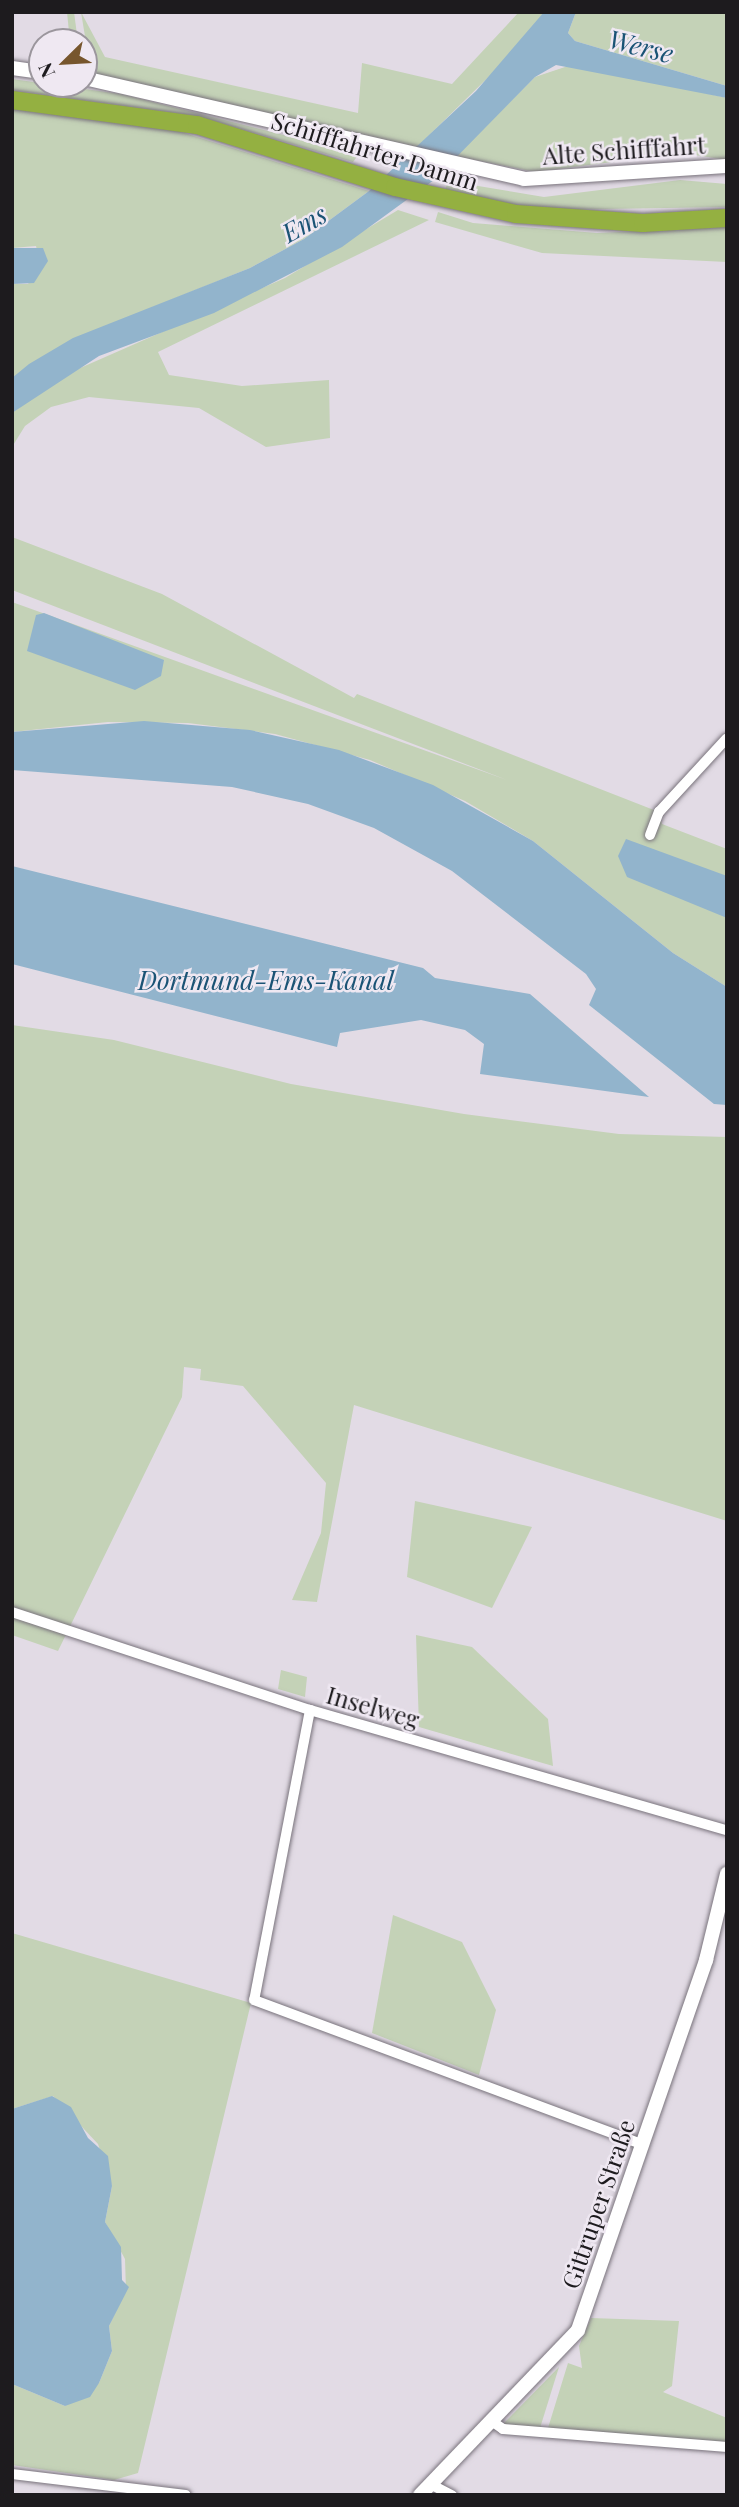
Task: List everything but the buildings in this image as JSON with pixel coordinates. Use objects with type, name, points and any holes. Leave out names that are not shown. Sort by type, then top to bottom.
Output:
[{"type":"highway","name":"Schifffahrter Damm","points":[[12,100],[197,125],[447,201],[589,222],[727,218]]},
{"type":"street","name":"Alte Schifffahrt","points":[[98,81],[204,100],[364,144],[483,172],[546,181],[727,166]]},
{"type":"street","points":[[650,835],[659,812],[727,738]]},
{"type":"street","name":"Inselweg","points":[[12,1612],[310,1710],[727,1830]]},
{"type":"street","points":[[310,1710],[254,2000],[642,2144]]},
{"type":"street","name":"Gittruper Straße","points":[[425,2489],[493,2422],[578,2330],[706,1960],[727,1874]]},
{"type":"street","points":[[493,2422],[503,2429],[727,2447]]},
{"type":"street","points":[[12,2474],[186,2495]]},
{"type":"street","points":[[425,2489],[452,2495]]},
{"type":"green space","points":[[67,12],[74,12],[76,28],[69,28]]},
{"type":"green space","points":[[81,12],[90,28],[84,28]]},
{"type":"green space","points":[[519,12],[544,12],[516,50],[417,147],[98,75],[98,44],[105,57],[358,113],[362,63],[452,84]]},
{"type":"green space","points":[[576,12],[727,12],[727,86],[575,41],[568,33]]},
{"type":"green space","points":[[574,64],[727,98],[727,160],[682,153],[535,172],[455,156],[535,77]]},
{"type":"green space","points":[[12,79],[28,81],[28,92],[12,90]]},
{"type":"green space","points":[[98,91],[121,94],[359,154],[353,162],[198,116],[69,98],[98,98]]},
{"type":"green space","points":[[12,106],[146,121],[369,191],[304,239],[250,268],[131,316],[12,378],[12,284],[28,284],[41,267],[36,246],[12,248]]},
{"type":"green space","points":[[680,180],[727,184],[727,207],[543,210],[443,196],[448,181],[544,197]]},
{"type":"green space","points":[[398,210],[429,220],[158,352],[169,375],[242,386],[329,380],[330,438],[266,447],[199,408],[89,397],[51,407],[25,426],[12,447],[12,413],[62,376],[285,278]]},
{"type":"green space","points":[[438,212],[473,223],[597,233],[727,227],[727,262],[542,253],[435,222]]},
{"type":"green space","points":[[12,537],[162,594],[354,698],[357,694],[659,812],[662,824],[727,849],[727,987],[673,953],[533,841],[465,801],[370,760],[275,734],[188,723],[108,722],[12,732],[12,602],[507,780],[12,590]]},
{"type":"green space","points":[[12,1025],[114,1040],[291,1084],[464,1114],[619,1134],[727,1137],[727,1521],[354,1405],[317,1602],[292,1600],[321,1533],[326,1483],[243,1386],[200,1380],[201,1369],[184,1367],[182,1397],[58,1651],[12,1635]]},
{"type":"green space","points":[[415,1501],[532,1527],[492,1608],[407,1577]]},
{"type":"green space","points":[[416,1635],[472,1647],[548,1719],[553,1766],[419,1727]]},
{"type":"green space","points":[[281,1670],[307,1677],[305,1697],[278,1689]]},
{"type":"green space","points":[[393,1915],[462,1942],[496,2010],[479,2075],[372,2033]]},
{"type":"green space","points":[[12,1933],[251,2003],[138,2473],[114,2480],[12,2465],[12,2384],[65,2406],[99,2383],[112,2351],[109,2326],[126,2291],[125,2259],[105,2222],[112,2186],[98,2144],[53,2096],[12,2109]]},
{"type":"green space","points":[[591,2318],[679,2321],[672,2386],[663,2392],[727,2418],[727,2444],[548,2428],[568,2363],[582,2368],[579,2346]]},
{"type":"green space","points":[[559,2367],[540,2428],[503,2424]]},
{"type":"water","points":[[544,12],[576,12],[568,33],[575,41],[727,86],[727,98],[556,65],[535,77],[434,180],[342,247],[214,313],[99,356],[12,413],[12,378],[29,364],[73,338],[250,268],[304,239],[369,191],[476,91]]},
{"type":"water","points":[[12,248],[43,248],[48,261],[34,283],[12,284]]},
{"type":"water","points":[[44,613],[164,660],[161,676],[135,690],[27,651],[36,615]]},
{"type":"water","points":[[144,721],[250,730],[339,750],[433,785],[533,841],[673,953],[727,987],[727,1105],[714,1104],[589,1005],[596,989],[586,974],[452,871],[374,828],[308,804],[232,787],[12,770],[12,732]]},
{"type":"water","points":[[626,839],[727,876],[727,918],[627,877],[618,856]]},
{"type":"water","name":"Dortmund-Ems-Kanal","points":[[12,866],[423,968],[435,978],[530,994],[649,1097],[480,1074],[484,1044],[465,1030],[421,1020],[340,1033],[337,1047],[12,964]]},
{"type":"water","points":[[52,2096],[71,2107],[88,2138],[108,2156],[112,2186],[105,2222],[121,2247],[122,2280],[129,2287],[109,2326],[112,2351],[99,2383],[90,2397],[65,2406],[12,2384],[12,2109]]},
{"type":"water label","name":"Werse","points":[[641,46]]},
{"type":"water label","name":"Ems","points":[[304,223]]}]
